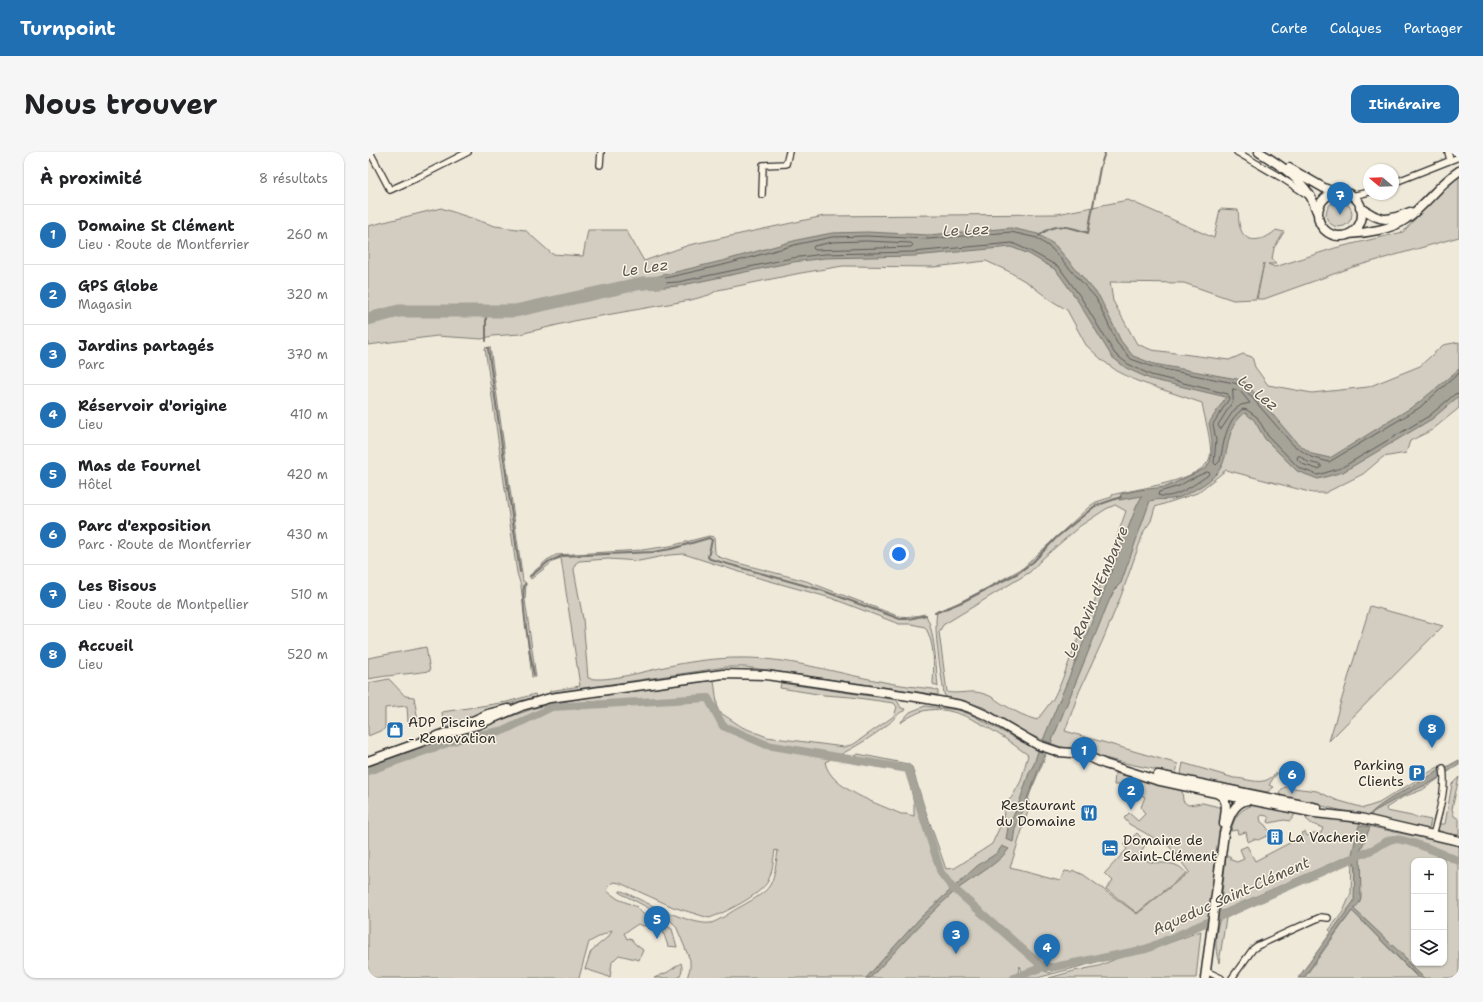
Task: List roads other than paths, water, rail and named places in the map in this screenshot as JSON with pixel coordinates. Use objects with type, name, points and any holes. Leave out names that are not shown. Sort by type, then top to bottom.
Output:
[{"type":"street","points":[[370,152],[390,190],[468,152]]},
{"type":"street","points":[[600,165],[601,152]]},
{"type":"street","points":[[762,195],[763,165],[786,164],[789,152]]},
{"type":"street","points":[[1237,152],[1311,197]]},
{"type":"street","points":[[1448,152],[1450,160]]},
{"type":"street","points":[[1262,154],[1293,176],[1311,197],[1319,220],[1326,231],[1338,236],[1362,233],[1398,224],[1406,220],[1439,186],[1459,171]]},
{"type":"street","points":[[1262,154],[1336,193]]},
{"type":"street","points":[[1399,181],[1459,157]]},
{"type":"street","points":[[1318,214],[1321,202],[1330,194],[1343,193],[1352,196],[1363,193]]},
{"type":"street","points":[[1352,196],[1360,207],[1374,217],[1382,219],[1393,219],[1418,209]]},
{"type":"street","points":[[1350,234],[1361,219],[1360,207]]},
{"type":"street","points":[[368,761],[484,722],[522,706],[550,698],[667,680],[723,674],[760,675],[909,696],[961,706],[983,714],[1038,745],[1058,752],[1072,753],[1095,759],[1105,764],[1233,794],[1249,800],[1325,814],[1360,818],[1459,841]]},
{"type":"street","points":[[1433,836],[1444,785],[1442,768]]},
{"type":"street","points":[[1128,770],[1156,780],[1216,793],[1258,795],[1328,810],[1347,816]]},
{"type":"street","points":[[1216,793],[1224,798],[1229,808]]},
{"type":"street","points":[[1221,978],[1206,975],[1223,839],[1233,794]]},
{"type":"street","points":[[1229,808],[1249,800]]},
{"type":"street","points":[[1232,978],[1253,949],[1257,946],[1321,917],[1328,918]]},
{"type":"water","points":[[1011,228],[1038,234],[1055,245],[1099,296],[1121,341],[1133,356],[1154,364],[1237,379],[1245,382],[1296,442],[1312,454],[1330,458],[1417,404],[1459,369],[1459,396],[1432,419],[1343,472],[1318,479],[1297,471],[1265,439],[1254,420],[1245,413],[1239,418],[1232,430],[1223,463],[1211,479],[1193,491],[1180,497],[1150,501],[1121,583],[1115,589],[1109,601],[1051,743],[1043,740],[1095,614],[1137,505],[1142,496],[1119,500],[1121,494],[1166,487],[1206,468],[1210,462],[1212,453],[1212,440],[1209,423],[1226,397],[1150,379],[1126,368],[1112,357],[1076,298],[1056,270],[1029,254],[1011,247],[914,256],[825,258],[793,262],[678,286],[642,289],[642,280],[726,260],[797,240],[832,233],[867,232],[928,235]]},
{"type":"water","points":[[1038,751],[1045,753],[1015,829],[1013,842],[1006,839],[1008,827],[1018,806]]},
{"type":"water","points":[[1459,760],[1459,765],[1430,783],[1373,812],[1370,817],[1368,817],[1373,811],[1382,804]]},
{"type":"water","points":[[1359,825],[1370,827],[1360,852],[1361,897],[1360,902],[1354,909],[1407,959],[1408,963],[1424,978],[1419,978],[1352,911],[1304,978],[1298,978],[1354,901],[1355,866],[1352,854]]},
{"type":"water","points":[[1002,846],[1009,849],[997,862],[954,892],[922,923],[870,978],[866,978],[921,917],[977,866],[997,853]]},
{"type":"waterway","points":[[1039,236],[1045,231],[1057,227],[1069,227],[1088,233],[1100,168],[1105,152]]},
{"type":"waterway","name":"Le Lez","points":[[368,319],[399,311],[515,311],[642,283],[660,282]]},
{"type":"waterway","points":[[486,312],[486,341]]},
{"type":"waterway","points":[[488,348],[520,572]]},
{"type":"waterway","points":[[935,613],[962,602],[1018,573],[1033,562],[1057,537],[1095,506],[1121,497]]},
{"type":"waterway","points":[[531,576],[548,562],[562,556],[653,552],[671,549],[709,538],[712,540],[708,557],[710,559],[821,590],[900,619],[909,619],[926,615]]},
{"type":"waterway","points":[[525,584],[523,601],[524,613],[534,675]]},
{"type":"waterway","name":"Aqueduc Saint-Clément","points":[[368,771],[462,738],[505,730],[552,707],[708,698],[723,726],[767,745],[908,769],[941,873],[951,886],[1043,967]]},
{"type":"waterway","name":"Aqueduc Saint-Clément","points":[[1102,958],[1146,949],[1376,848],[1386,841],[1393,839],[1407,841],[1459,861]]},
{"type":"waterway","name":"Aqueduc Saint-Clément","points":[[1014,978],[1043,967],[1054,967],[1099,958]]},
{"type":"place","name":"Les Bisous","points":[[1340,215]]},
{"type":"place","name":"ADP Piscine - Renovation","points":[[395,730]]},
{"type":"place","name":"Accueil","points":[[1432,748]]},
{"type":"place","name":"Domaine St Clément","points":[[1084,770]]},
{"type":"place","name":"Parking Clients","points":[[1417,773]]},
{"type":"place","name":"Parc d'exposition","points":[[1292,794]]},
{"type":"place","name":"GPS Globe","points":[[1131,810]]},
{"type":"place","name":"Restaurant du Domaine","points":[[1089,813]]},
{"type":"place","name":"La Vacherie","points":[[1275,837]]},
{"type":"place","name":"Domaine de Saint-Clément","points":[[1110,848]]},
{"type":"place","name":"Mas de Fournel","points":[[657,939]]},
{"type":"place","name":"Jardins partagés","points":[[956,954]]},
{"type":"place","name":"Réservoir d'origine","points":[[1047,967]]},
{"type":"water label","name":"Le Ravin d'Embarre","points":[[1096,592]]}]
